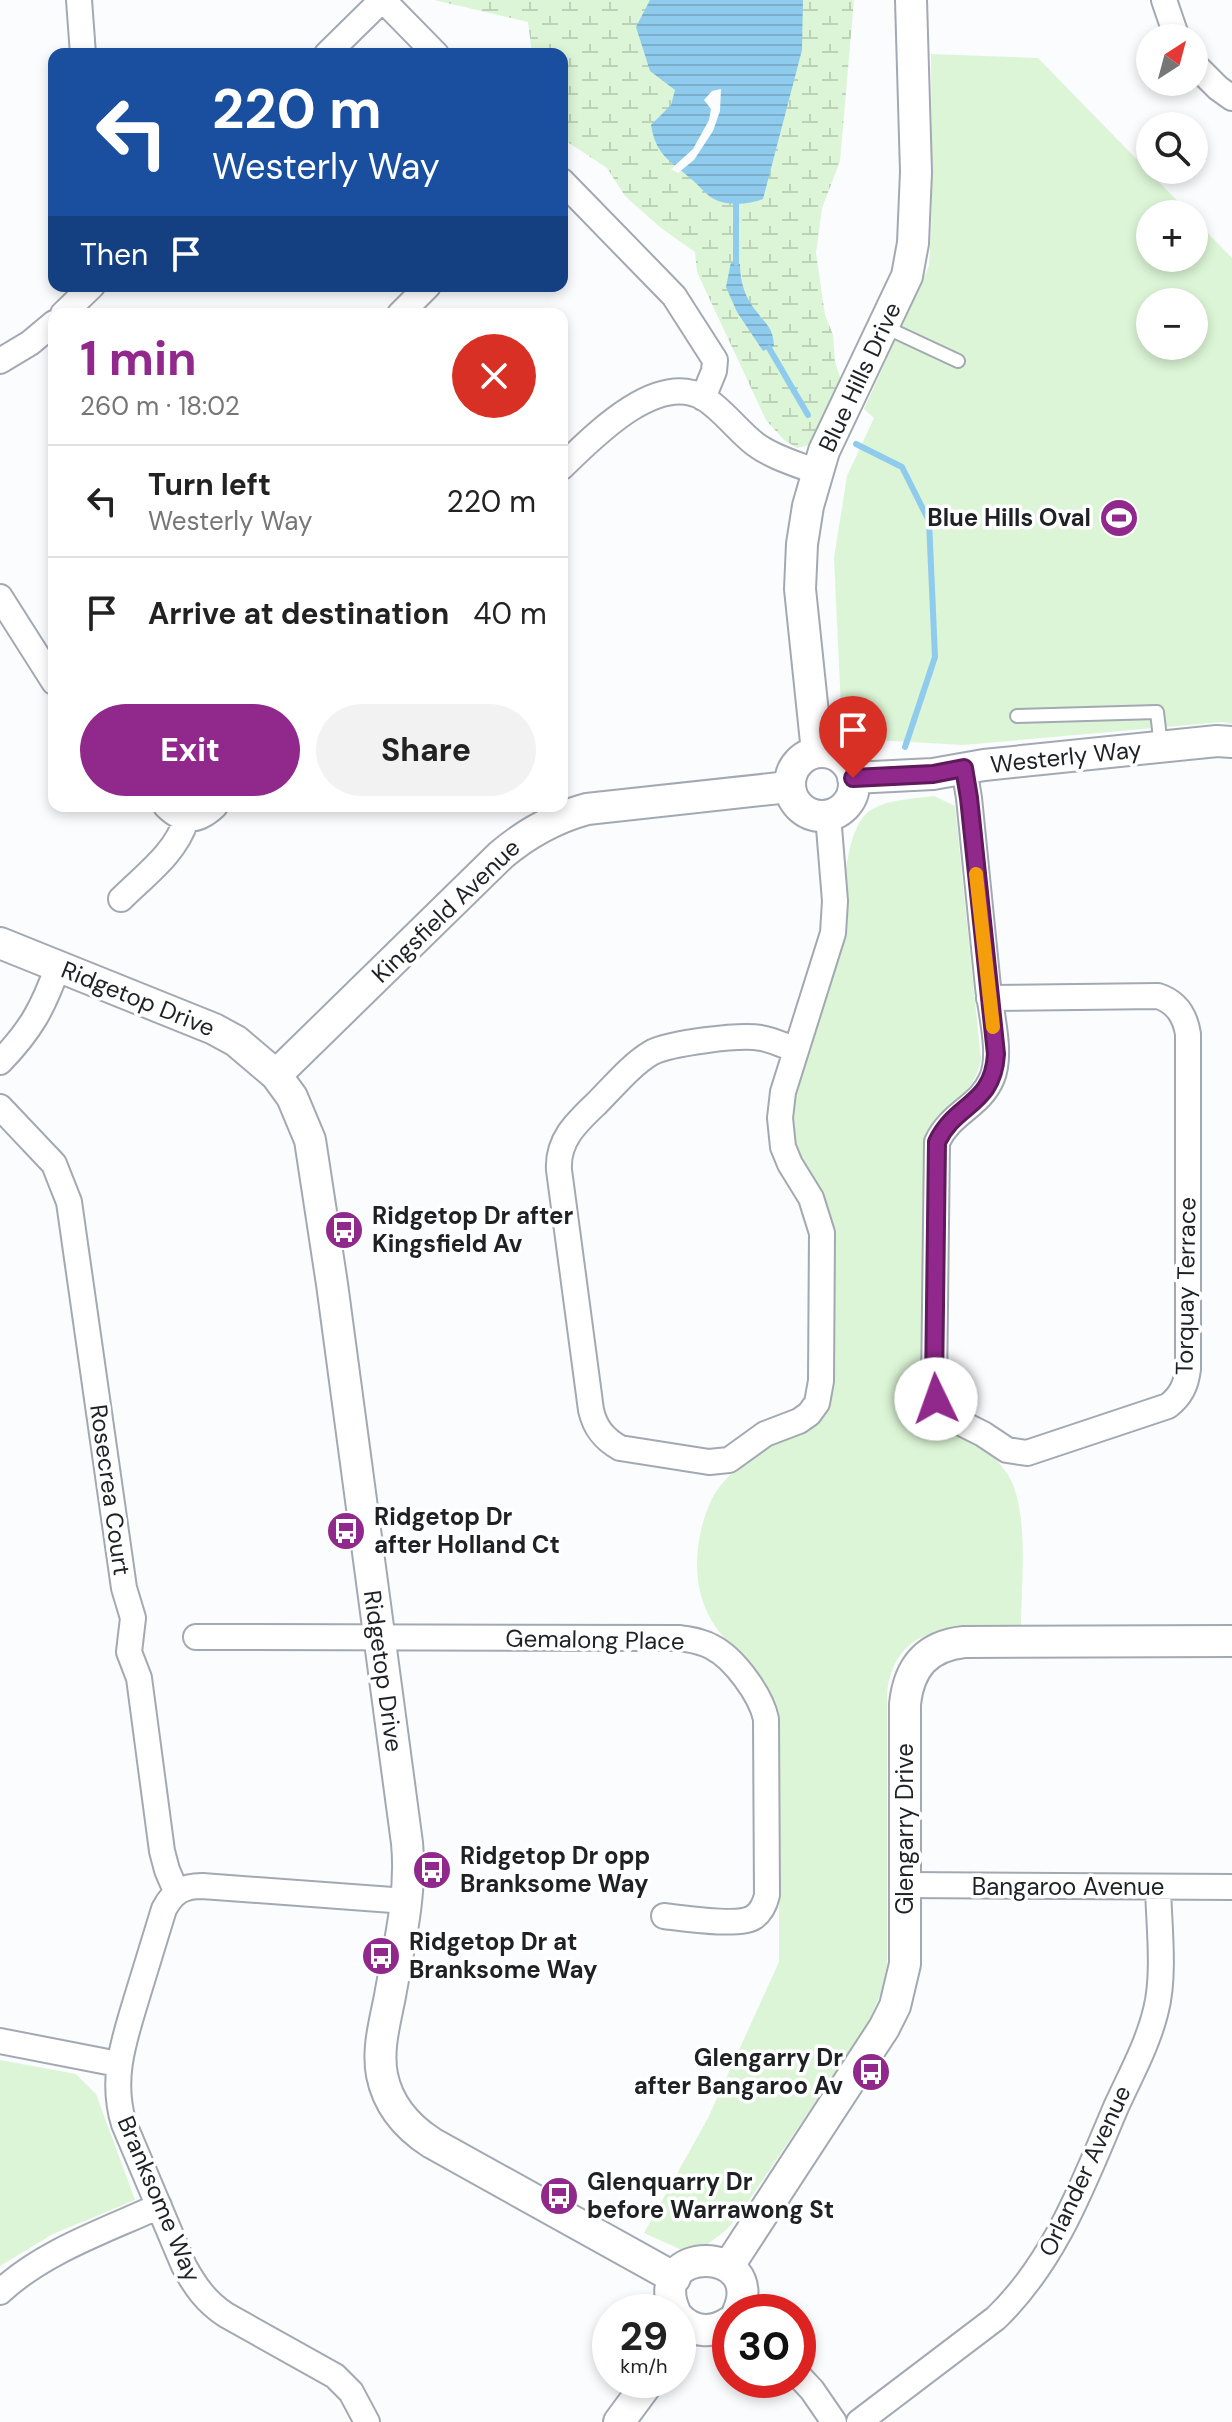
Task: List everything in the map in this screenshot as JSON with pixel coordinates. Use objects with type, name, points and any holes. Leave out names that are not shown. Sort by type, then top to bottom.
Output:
[{"type":"street","points":[[79,0],[83,48]]},
{"type":"street","points":[[333,48],[382,0],[430,48]]},
{"type":"street","name":"Blue Hills Drive","points":[[817,752],[800,589],[802,544],[817,472],[854,385],[907,276],[913,243],[916,172],[911,0]]},
{"type":"street","points":[[1164,0],[1172,24]]},
{"type":"street","points":[[1208,78],[1232,98]]},
{"type":"street","points":[[568,187],[674,296],[715,360],[703,398]]},
{"type":"street","points":[[69,308],[86,292]]},
{"type":"street","points":[[406,308],[422,292]]},
{"type":"street","points":[[0,361],[48,328]]},
{"type":"street","points":[[568,461],[605,426],[637,404],[675,393],[690,393],[703,398],[759,447],[817,472]]},
{"type":"street","points":[[0,597],[46,653]]},
{"type":"street","name":"Westerly Way","points":[[853,778],[933,774],[964,768],[1217,741],[1232,742]]},
{"type":"street","points":[[817,752],[826,752],[844,761],[853,778],[851,798],[838,812],[817,816],[798,806],[789,787],[790,777],[799,761],[817,752]]},
{"type":"street","name":"Torquay Terrace","points":[[964,768],[989,998],[996,1054],[993,1078],[978,1099],[946,1126],[937,1142],[934,1388],[939,1404],[951,1418],[1007,1450],[1027,1453],[1168,1406],[1185,1386],[1188,1369],[1188,1034],[1177,1008],[1158,996],[989,998]]},
{"type":"street","name":"Kingsfield Avenue","points":[[276,1075],[501,855],[531,832],[561,817],[587,809],[789,787]]},
{"type":"street","points":[[175,812],[186,820],[202,817],[208,812]]},
{"type":"street","points":[[796,1050],[758,1037],[677,1044],[660,1049],[638,1062],[575,1124],[564,1142],[559,1170],[591,1410],[600,1432],[620,1448],[709,1462],[729,1460],[765,1434],[804,1418],[817,1403],[821,1381],[822,1233],[811,1198],[787,1156],[780,1129],[781,1101],[831,940],[835,916],[828,815]]},
{"type":"street","points":[[121,899],[174,847],[186,820]]},
{"type":"street","name":"Ridgetop Drive","points":[[0,943],[214,1029],[236,1041],[276,1075],[292,1097],[310,1140],[407,1843],[406,1901],[381,2051],[384,2084],[399,2114],[432,2143],[675,2278]]},
{"type":"street","points":[[0,1062],[32,1026],[58,966]]},
{"type":"street","name":"Rosecrea Court","points":[[0,1107],[54,1164],[69,1202],[124,1588],[133,1618],[129,1652],[139,1678],[162,1851],[176,1891]]},
{"type":"street","name":"Gemalong Place","points":[[196,1637],[680,1638],[704,1643],[727,1657],[758,1696],[766,1719],[766,1901],[755,1917],[744,1921],[702,1921],[664,1916]]},
{"type":"street","name":"Glengarry Drive","points":[[728,2267],[891,2016],[903,1979],[906,1945],[906,1696],[917,1666],[935,1650],[964,1642],[1232,1641]]},
{"type":"street","name":"Bangaroo Avenue","points":[[905,1885],[1232,1887]]},
{"type":"street","points":[[176,1891],[202,1886],[406,1901]]},
{"type":"street","name":"Orlander Avenue","points":[[859,2422],[996,2318],[1016,2299],[1054,2245],[1087,2175],[1156,2010],[1160,1985],[1158,1888]]},
{"type":"street","name":"Branksome Way","points":[[176,1891],[164,1909],[118,2064],[121,2114],[184,2266],[204,2297],[226,2315],[335,2376],[351,2392],[367,2422]]},
{"type":"street","points":[[0,2041],[118,2064]]},
{"type":"street","points":[[0,2292],[39,2261],[159,2206]]},
{"type":"street","points":[[670,2294],[681,2270],[699,2260],[709,2259],[735,2273],[742,2294]]},
{"type":"street","points":[[816,2396],[834,2422]]},
{"type":"street","points":[[619,2422],[637,2398]]},
{"type":"lane","points":[[883,326],[958,361]]},
{"type":"lane","points":[[1017,716],[1157,712],[1161,747]]},
{"type":"green space","points":[[434,0],[854,0],[840,161],[822,208],[816,253],[825,315],[833,335],[835,362],[841,380],[810,445],[797,448],[784,440],[766,420],[697,272],[695,252],[661,228],[625,196],[607,168],[568,142],[568,48],[531,48],[528,22]]},
{"type":"green space","points":[[931,54],[1038,58],[1136,159],[1136,184],[1161,184],[1176,200],[1136,200],[1136,272],[1208,272],[1208,233],[1232,258],[1232,724],[1223,722],[963,745],[858,739],[841,707],[834,558],[847,476],[874,418],[864,409],[929,266],[932,209]]},
{"type":"green space","points":[[934,796],[955,806],[981,1060],[970,1086],[936,1118],[923,1142],[922,1395],[933,1419],[990,1454],[1004,1469],[1015,1490],[1023,1549],[1021,1627],[977,1627],[935,1632],[903,1652],[893,1669],[887,1694],[887,1964],[882,1990],[868,2024],[737,2218],[693,2255],[644,2233],[708,2118],[779,1962],[779,1723],[765,1690],[720,1633],[703,1603],[697,1574],[698,1545],[710,1503],[722,1484],[758,1453],[815,1423],[830,1398],[832,1226],[823,1197],[803,1167],[793,1142],[794,1092],[844,893],[850,848],[858,825],[878,806]]},
{"type":"green space","points":[[0,2060],[76,2074],[96,2094],[135,2200],[53,2234],[0,2266]]},
{"type":"water","points":[[650,0],[803,0],[802,50],[763,199],[738,204],[714,199],[670,161],[656,143],[651,125],[671,105],[675,90],[650,71],[636,27]]},
{"type":"water","points":[[731,262],[740,264],[746,295],[772,335],[774,346],[763,351],[737,312],[726,287]]},
{"type":"pier","points":[[721,89],[720,111],[713,131],[694,160],[678,173],[671,169],[693,149],[709,120],[711,109],[704,100],[712,91]]},
{"type":"waterway","points":[[736,203],[736,263]]},
{"type":"waterway","points":[[769,348],[808,415]]},
{"type":"waterway","points":[[856,444],[902,467],[929,521],[935,657],[905,747]]},
{"type":"slow traffic","points":[[976,874],[993,1027]]},
{"type":"place","name":"Blue Hills Oval","points":[[1119,518]]},
{"type":"place","name":"Ridgetop Dr after Kingsfield Av","points":[[344,1230]]},
{"type":"place","name":"Ridgetop Dr after Holland Ct","points":[[346,1531]]},
{"type":"place","name":"Ridgetop Dr opp Branksome Way","points":[[432,1870]]},
{"type":"place","name":"Ridgetop Dr at Branksome Way","points":[[381,1956]]},
{"type":"place","name":"Glengarry Dr after Bangaroo Av","points":[[871,2072]]},
{"type":"place","name":"Glenquarry Dr before Warrawong St","points":[[559,2196]]},
{"type":"route","points":[[853,778],[933,774],[964,768],[969,798],[996,1054],[993,1078],[987,1089],[952,1120],[937,1142],[936,1399]]}]
